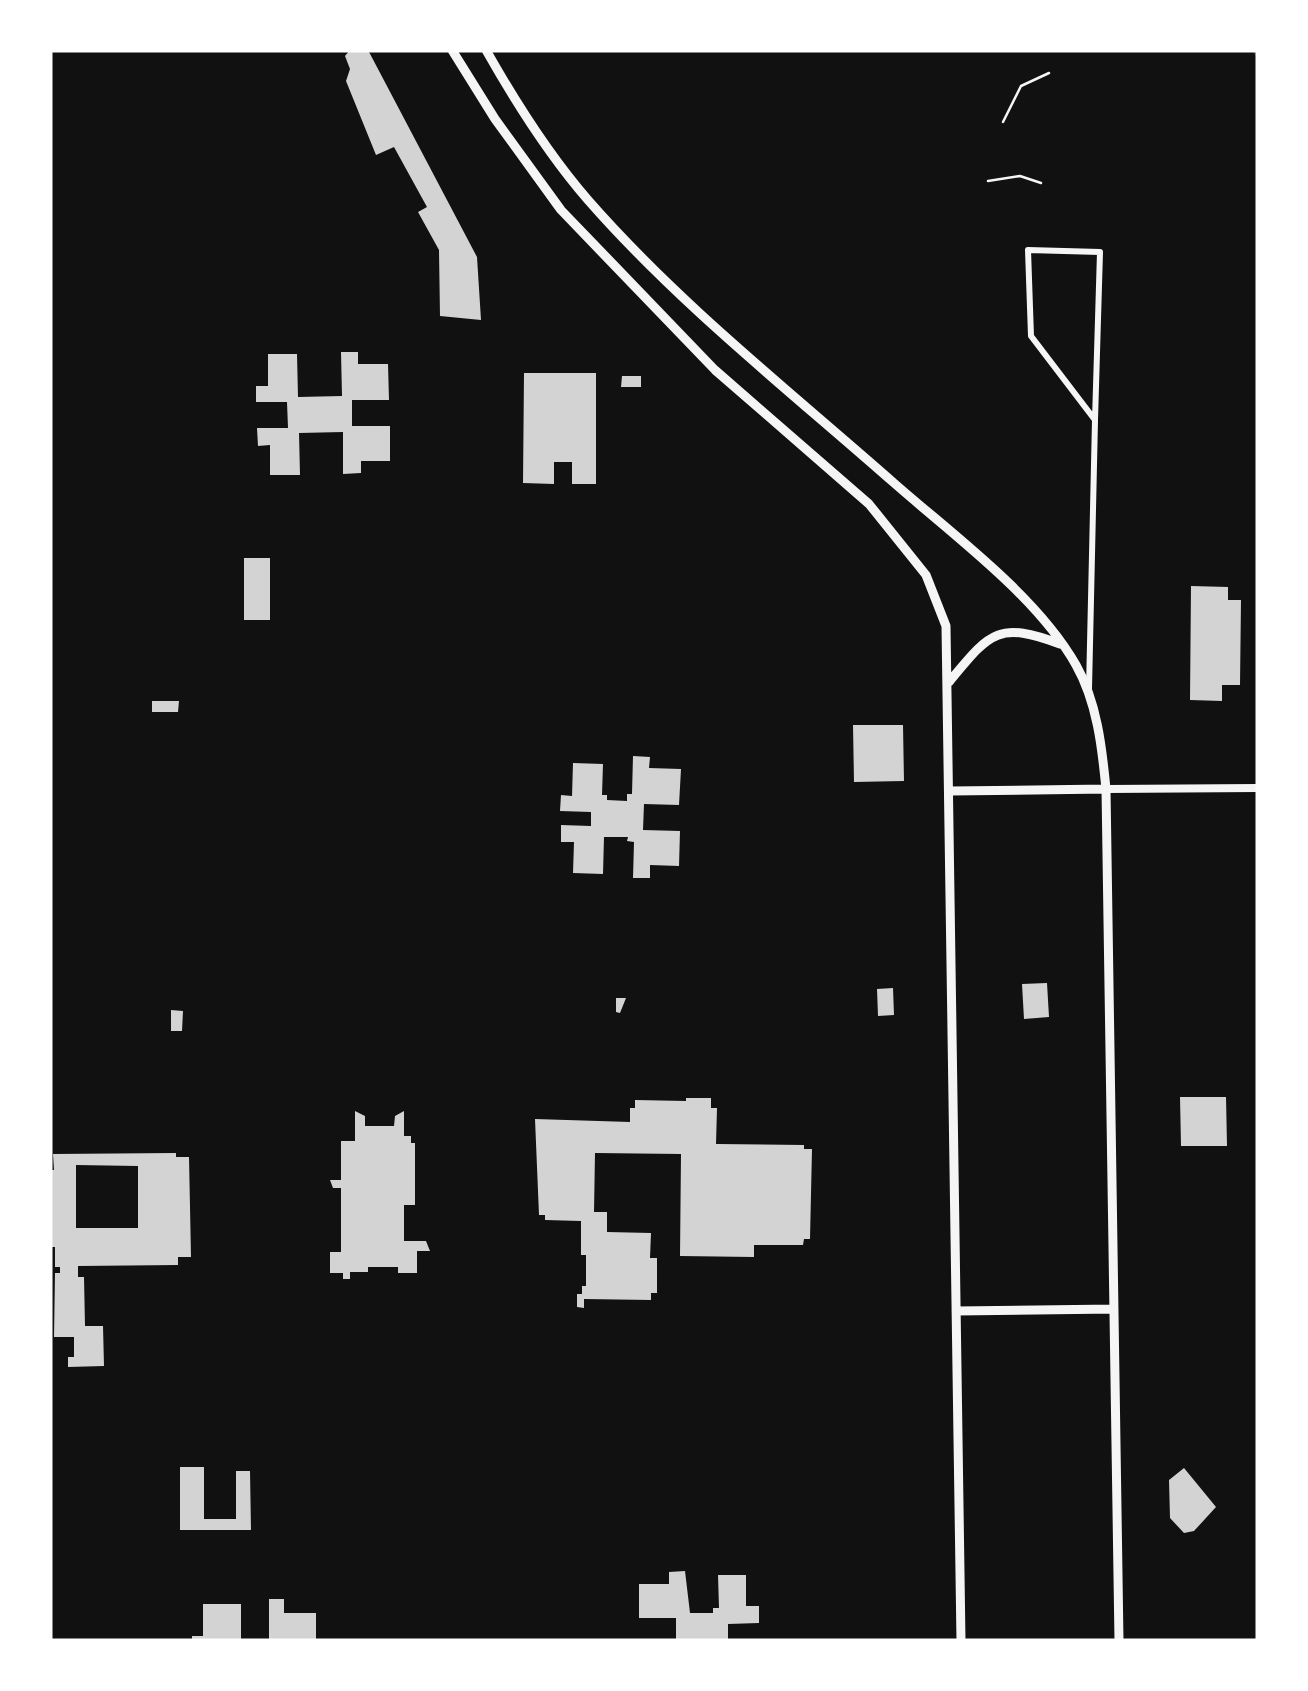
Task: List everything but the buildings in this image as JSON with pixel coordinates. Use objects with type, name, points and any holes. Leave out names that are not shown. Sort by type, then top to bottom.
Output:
[{"type":"main road","points":[[452,50],[495,119],[561,210],[714,370],[869,504],[926,575],[946,626],[950,682],[961,1641]]},
{"type":"main road","points":[[486,50],[529,123],[611,226],[738,346],[1012,586],[1077,666],[1101,737],[1106,789],[1119,1641]]},
{"type":"main road","points":[[950,682],[980,645],[997,636],[1020,631],[1062,645]]},
{"type":"main road","points":[[950,792],[1106,789]]},
{"type":"main road","points":[[956,1310],[1114,1309]]},
{"type":"street","points":[[1088,694],[1100,252],[1028,250],[1030,336],[1095,420]]},
{"type":"street","points":[[1106,789],[1258,788]]},
{"type":"path","points":[[1003,122],[1021,86],[1049,73]]},
{"type":"path","points":[[988,181],[1020,176],[1040,183]]},
{"type":"waterway","points":[[1254,50],[1258,56]]}]
